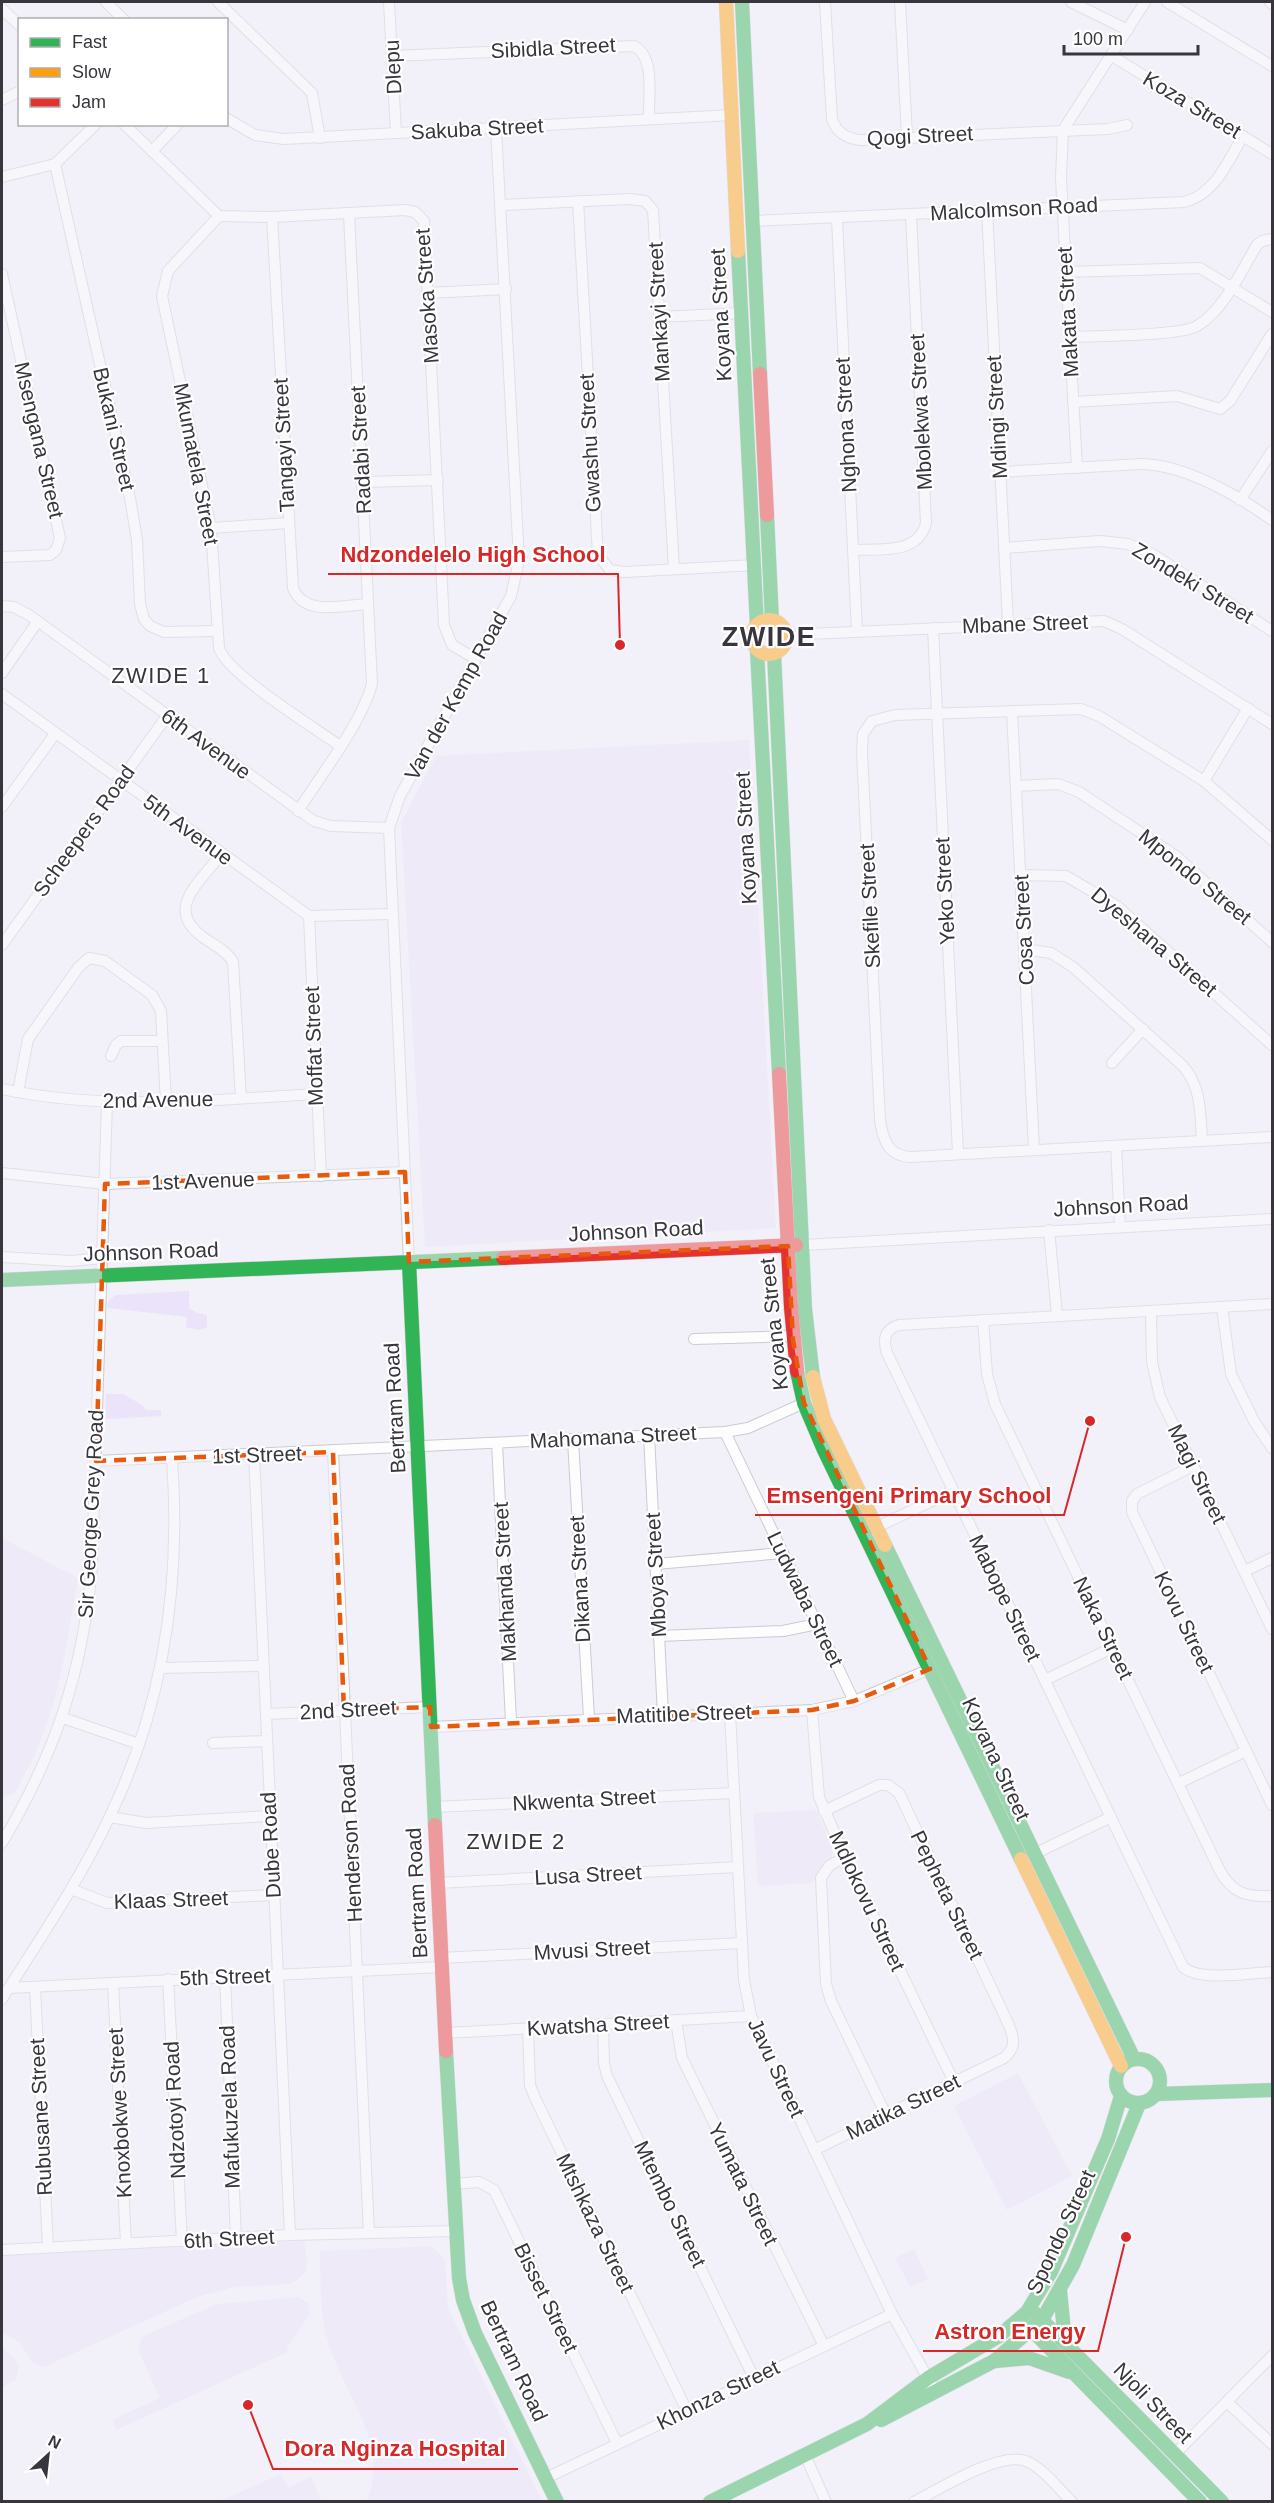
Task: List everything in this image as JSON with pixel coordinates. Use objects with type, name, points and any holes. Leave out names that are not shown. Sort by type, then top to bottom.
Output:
[{"type":"main road","name":"Koyana Street","points":[[726,2],[755,565],[757,626],[752,640],[757,650],[793,1336],[804,1403],[833,1470],[1121,2066]]},
{"type":"main road","name":"Koyana Street","points":[[742,2],[772,621]]},
{"type":"main road","points":[[757,626],[772,621],[781,626],[785,635],[783,646],[774,653],[768,654],[757,650]]},
{"type":"main road","name":"Koyana Street","points":[[774,653],[807,1344],[816,1396],[1134,2059]]},
{"type":"main road","name":"Johnson Road","points":[[2,1280],[804,1245]]},
{"type":"main road","name":"Bertram Road","points":[[409,1262],[441,1963],[459,2278],[468,2316],[557,2502]]},
{"type":"main road","points":[[1134,2059],[1144,2060],[1157,2069],[1161,2079],[1157,2094],[1149,2101],[1139,2104],[1132,2103],[1121,2096],[1116,2081],[1121,2066],[1134,2059]]},
{"type":"main road","points":[[1157,2094],[1272,2090]]},
{"type":"main road","name":"Spondo Street","points":[[867,2424],[928,2378],[979,2350],[1020,2318],[1030,2307],[1051,2272],[1069,2231],[1108,2139],[1121,2096]]},
{"type":"main road","name":"Spondo Street","points":[[710,2502],[867,2424],[895,2414],[994,2361],[1032,2331],[1042,2320],[1060,2291],[1139,2104]]},
{"type":"main road","points":[[1060,2291],[1064,2331],[1070,2348]]},
{"type":"main road","name":"Njoli Street","points":[[1030,2307],[1222,2502]]},
{"type":"main road","name":"Njoli Street","points":[[1020,2318],[1200,2502]]},
{"type":"main road","points":[[994,2361],[1029,2358],[1074,2374]]},
{"type":"street","points":[[106,2],[122,18]]},
{"type":"street","points":[[218,2],[312,93],[320,138]]},
{"type":"street","name":"Dlepu","points":[[389,2],[396,133]]},
{"type":"street","name":"Qogi Street","points":[[825,2],[830,103],[834,126],[854,140],[1108,129],[1127,125]]},
{"type":"street","points":[[900,2],[907,136]]},
{"type":"street","points":[[1071,2],[1128,30]]},
{"type":"street","name":"Makata Street","points":[[1077,468],[1062,206],[1060,154],[1063,130],[1145,2]]},
{"type":"street","points":[[1167,2],[1272,66]]},
{"type":"street","points":[[2,9],[18,24]]},
{"type":"street","name":"Sibidla Street","points":[[392,56],[634,45],[643,52],[647,62],[649,119]]},
{"type":"street","name":"Koza Street","points":[[1112,56],[1272,154]]},
{"type":"street","points":[[2,100],[18,91]]},
{"type":"street","name":"Sakuba Street","points":[[228,119],[243,130],[263,137],[320,138],[732,115]]},
{"type":"street","points":[[2,177],[55,164],[94,126]]},
{"type":"street","points":[[126,126],[219,216]]},
{"type":"street","points":[[153,152],[176,126]]},
{"type":"street","name":"Van der Kemp Road","points":[[409,1262],[391,914],[389,828],[400,796],[511,596],[518,568],[502,204],[496,129]]},
{"type":"street","name":"Malcolmson Road","points":[[752,221],[837,219],[1193,200],[1204,194],[1216,180],[1243,136]]},
{"type":"street","name":"Bukani Street","points":[[55,164],[132,507],[137,540],[141,613],[150,626],[164,632],[217,631]]},
{"type":"street","name":"Mankayi Street","points":[[502,204],[630,199],[645,201],[651,207],[654,214],[674,569]]},
{"type":"street","name":"Gwashu Street","points":[[578,201],[598,555],[610,570],[617,572],[755,565]]},
{"type":"street","name":"Masoka Street","points":[[219,216],[272,217],[405,210],[419,215],[425,225],[446,635],[452,645],[476,659]]},
{"type":"street","name":"Mdingi Street","points":[[987,210],[1008,624]]},
{"type":"street","name":"Radabi Street","points":[[298,811],[340,746],[369,694],[372,684],[349,214]]},
{"type":"street","name":"Mbolekwa Street","points":[[853,550],[904,547],[917,539],[926,523],[911,215]]},
{"type":"street","name":"Mkumatela Street","points":[[219,216],[168,271],[162,296],[211,528],[217,631],[221,655],[231,667],[340,746]]},
{"type":"street","name":"Tangayi Street","points":[[272,217],[292,579],[300,601],[314,607],[368,604]]},
{"type":"street","name":"Nghona Street","points":[[837,219],[856,631]]},
{"type":"street","points":[[1069,337],[1191,329],[1207,318],[1257,245],[1262,241],[1272,239]]},
{"type":"street","points":[[1066,272],[1196,268],[1231,286],[1272,312]]},
{"type":"street","name":"Msengana Street","points":[[2,274],[60,538],[56,550],[50,555],[2,557]]},
{"type":"street","points":[[429,293],[506,290]]},
{"type":"street","points":[[660,316],[742,313]]},
{"type":"street","points":[[1072,402],[1177,396],[1220,409],[1230,401],[1272,334]]},
{"type":"street","points":[[1240,500],[1272,451]]},
{"type":"street","points":[[1000,472],[1165,465],[1186,472],[1240,500],[1272,520]]},
{"type":"street","points":[[363,482],[438,480]]},
{"type":"street","points":[[211,528],[288,523]]},
{"type":"street","name":"Zondeki Street","points":[[1004,548],[1100,542],[1128,544],[1151,553],[1272,631]]},
{"type":"street","name":"6th Avenue","points":[[2,606],[21,610],[38,621],[298,811],[322,825],[389,828]]},
{"type":"street","name":"Mbane Street","points":[[785,635],[1093,620],[1112,624],[1272,724]]},
{"type":"street","points":[[2,673],[38,621]]},
{"type":"street","name":"Yeko Street","points":[[933,628],[958,1153]]},
{"type":"street","name":"5th Avenue","points":[[2,694],[120,782],[309,916]]},
{"type":"street","name":"Skefile Street","points":[[1272,840],[1204,781],[1090,711],[1059,708],[880,717],[867,728],[861,744],[882,1133],[885,1143],[898,1155],[911,1157],[1272,1137]]},
{"type":"street","points":[[1204,781],[1248,708]]},
{"type":"street","name":"Cosa Street","points":[[1012,711],[1034,1149]]},
{"type":"street","name":"Scheepers Road","points":[[2,945],[6,929],[120,782],[167,716]]},
{"type":"street","points":[[2,807],[55,734]]},
{"type":"street","name":"Mpondo Street","points":[[1016,786],[1058,784],[1079,792],[1176,856],[1272,942]]},
{"type":"street","points":[[221,854],[188,899],[184,914],[188,925],[225,952],[233,962],[241,1098]]},
{"type":"street","name":"Dyeshana Street","points":[[1021,875],[1066,876],[1109,901],[1159,941],[1272,1045]]},
{"type":"street","points":[[309,916],[391,914]]},
{"type":"street","name":"Moffat Street","points":[[309,916],[321,1176]]},
{"type":"street","points":[[1024,949],[1041,950],[1061,958],[1183,1066],[1195,1083],[1202,1141]]},
{"type":"street","points":[[18,1092],[28,1039],[78,968],[89,958],[105,961],[152,994],[161,1011],[166,1102]]},
{"type":"street","points":[[1112,1063],[1143,1029]]},
{"type":"street","points":[[111,1056],[116,1045],[121,1041],[162,1041]]},
{"type":"street","name":"2nd Avenue","points":[[2,1089],[106,1102],[166,1102],[316,1094]]},
{"type":"street","name":"Sir George Grey Road","points":[[2,1843],[36,1782],[63,1718],[82,1646],[88,1605],[96,1461],[106,1102]]},
{"type":"street","points":[[1116,1146],[1120,1227]]},
{"type":"street","name":"1st Avenue","points":[[2,1173],[105,1184],[405,1172]]},
{"type":"street","name":"Johnson Road","points":[[804,1245],[1272,1219]]},
{"type":"street","points":[[1049,1230],[1057,1316]]},
{"type":"street","points":[[2,1257],[71,1261],[103,1258]]},
{"type":"street","name":"Mabope Street","points":[[1272,1304],[899,1325],[889,1330],[884,1338],[887,1353],[1183,1968],[1202,1975],[1272,1972]]},
{"type":"street","points":[[1222,1308],[1231,1374],[1254,1421],[1272,1448]]},
{"type":"street","name":"Magi Street","points":[[1151,1312],[1155,1383],[1272,1629]]},
{"type":"street","name":"Naka Street","points":[[983,1320],[987,1374],[995,1404],[1225,1879],[1243,1895],[1272,1896]]},
{"type":"street","points":[[694,1339],[793,1336]]},
{"type":"street","name":"Mahomana Street","points":[[417,1447],[725,1432],[748,1428],[804,1403]]},
{"type":"street","name":"Ludwaba Street","points":[[725,1432],[854,1701]]},
{"type":"street","name":"Mboya Street","points":[[649,1435],[663,1715]]},
{"type":"street","name":"Dikana Street","points":[[573,1440],[589,1718]]},
{"type":"street","name":"Makhanda Street","points":[[497,1443],[511,1721]]},
{"type":"street","name":"1st Street","points":[[96,1461],[417,1447]]},
{"type":"street","name":"Henderson Road","points":[[333,1452],[369,2233]]},
{"type":"street","name":"Dube Road","points":[[254,1454],[290,2235]]},
{"type":"street","points":[[2,1999],[71,1888],[110,1817],[139,1744],[160,1668],[170,1612],[175,1564],[176,1508],[172,1459]]},
{"type":"street","name":"Kovu Street","points":[[1193,1466],[1137,1494],[1132,1501],[1132,1512],[1272,1805]]},
{"type":"street","points":[[877,1527],[953,1491]]},
{"type":"street","points":[[656,1564],[783,1553]]},
{"type":"street","points":[[1245,1571],[1272,1558]]},
{"type":"street","points":[[659,1636],[783,1631],[817,1624]]},
{"type":"street","points":[[1045,1680],[1112,1648]]},
{"type":"street","points":[[160,1668],[262,1666]]},
{"type":"street","name":"Matitibe Street","points":[[431,1726],[812,1710],[854,1701],[930,1669]]},
{"type":"street","name":"2nd Street","points":[[266,1714],[430,1707]]},
{"type":"street","name":"Mdlokovu Street","points":[[812,1710],[815,1780],[824,1811],[954,2082]]},
{"type":"street","name":"Javu Street","points":[[730,1713],[744,1980],[752,2016],[892,2314],[935,2392]]},
{"type":"street","points":[[63,1718],[139,1744]]},
{"type":"street","points":[[213,1743],[266,1741]]},
{"type":"street","points":[[1179,1783],[1246,1751]]},
{"type":"street","name":"Pepheta Street","points":[[824,1811],[879,1785],[888,1785],[899,1793],[1012,2032],[1014,2041],[1011,2052],[991,2065]]},
{"type":"street","name":"Nkwenta Street","points":[[434,1807],[734,1793]]},
{"type":"street","points":[[110,1817],[146,1823],[269,1816]]},
{"type":"street","points":[[1034,1854],[1111,1817]]},
{"type":"street","points":[[845,1857],[828,1866],[822,1878],[827,1989],[886,2115]]},
{"type":"street","name":"Lusa Street","points":[[438,1882],[738,1867]]},
{"type":"street","name":"Klaas Street","points":[[71,1888],[108,1903],[273,1895]]},
{"type":"street","name":"Mvusi Street","points":[[441,1963],[742,1942]]},
{"type":"street","name":"5th Street","points":[[9,1988],[357,1971],[441,1963]]},
{"type":"street","name":"Mafukuzela Road","points":[[225,1976],[236,2239]]},
{"type":"street","name":"Ndzotoyi Road","points":[[168,1979],[182,2241]]},
{"type":"street","name":"Knoxbokwe Street","points":[[113,1983],[126,2243]]},
{"type":"street","name":"Rubusane Street","points":[[35,1987],[48,2247]]},
{"type":"street","name":"Kwatsha Street","points":[[445,2033],[752,2016]]},
{"type":"street","name":"Yumata Street","points":[[676,2021],[682,2058],[823,2344]]},
{"type":"street","name":"Mtembo Street","points":[[603,2025],[604,2063],[608,2076],[754,2378]]},
{"type":"street","name":"Mtshkaza Street","points":[[528,2029],[530,2085],[535,2098],[687,2410]]},
{"type":"street","name":"Matika Street","points":[[814,2150],[991,2065]]},
{"type":"street","name":"Bisset Street","points":[[454,2184],[479,2182],[494,2190],[617,2443]]},
{"type":"street","name":"6th Street","points":[[2,2250],[290,2235],[457,2231]]},
{"type":"street","name":"Khonza Street","points":[[546,2478],[823,2344],[892,2314]]},
{"type":"street","points":[[1174,2455],[1272,2356]]},
{"type":"street","points":[[1227,2402],[1272,2444]]},
{"type":"street","points":[[805,2455],[826,2502]]},
{"type":"street","points":[[914,2502],[993,2463],[1013,2459],[1028,2462],[1072,2502]]},
{"type":"highlighted area","points":[[405,1172],[409,1262],[788,1246],[793,1340],[804,1403],[930,1669],[854,1701],[812,1710],[431,1727],[430,1707],[344,1710],[333,1452],[96,1461],[105,1184]]},
{"type":"shaded area","points":[[749,740],[776,1228],[425,1247],[401,822],[436,756]]},
{"type":"shaded area","points":[[189,1291],[189,1308],[207,1315],[207,1327],[199,1330],[186,1327],[187,1317],[108,1308],[108,1302],[115,1295]]},
{"type":"shaded area","points":[[106,1394],[123,1394],[144,1406],[145,1410],[161,1410],[161,1416],[105,1419]]},
{"type":"shaded area","points":[[2,1538],[78,1578],[63,1664],[46,1727],[15,1793],[2,1797]]},
{"type":"shaded area","points":[[816,1810],[833,1847],[832,1858],[820,1868],[813,1883],[758,1886],[753,1813]]},
{"type":"shaded area","points":[[1018,2073],[1072,2176],[1007,2210],[954,2106]]},
{"type":"shaded area","points":[[304,2241],[306,2270],[291,2284],[234,2287],[197,2297],[44,2367],[33,2363],[20,2343],[2,2332],[2,2255]]},
{"type":"shaded area","points":[[432,2246],[445,2260],[448,2308],[542,2501],[367,2501],[373,2479],[373,2459],[362,2420],[335,2362],[325,2331],[321,2297],[320,2251]]},
{"type":"shaded area","points":[[914,2249],[928,2279],[910,2287],[895,2258]]},
{"type":"shaded area","points":[[298,2297],[308,2303],[310,2314],[287,2348],[288,2352],[116,2430],[112,2420],[160,2398],[138,2350],[143,2336],[217,2304]]},
{"type":"shaded area","points":[[2,2348],[14,2358],[19,2367],[16,2379],[2,2388]]},
{"type":"shaded area","points":[[281,2474],[288,2488],[311,2476],[321,2501],[220,2501]]},
{"type":"traffic: fast","points":[[742,2],[760,374]]},
{"type":"traffic: fast","points":[[738,251],[757,626]]},
{"type":"traffic: fast","points":[[767,515],[772,621]]},
{"type":"traffic: fast","points":[[757,650],[779,1074]]},
{"type":"traffic: fast","points":[[774,653],[805,1309],[813,1377]]},
{"type":"traffic: fast","points":[[2,1280],[503,1258]]},
{"type":"traffic: fast","points":[[409,1262],[435,1825]]},
{"type":"traffic: fast","points":[[797,1371],[804,1403],[824,1450],[1021,1859]]},
{"type":"traffic: fast","points":[[885,1545],[1134,2059]]},
{"type":"traffic: fast","points":[[446,2051],[459,2278],[463,2300],[475,2333],[557,2502]]},
{"type":"traffic: fast","points":[[1138,2059],[1147,2060],[1154,2065],[1159,2072],[1160,2081],[1159,2090],[1154,2097],[1147,2102],[1138,2103],[1129,2102],[1122,2097],[1117,2090],[1116,2081],[1117,2072],[1122,2065],[1129,2060],[1138,2059]]},
{"type":"traffic: fast","points":[[1157,2094],[1272,2090]]},
{"type":"traffic: fast","points":[[710,2502],[867,2424],[928,2378],[999,2336],[1027,2312],[1051,2272],[1108,2139],[1121,2096]]},
{"type":"traffic: fast","points":[[881,2420],[994,2361],[1042,2320],[1073,2265],[1139,2104]]},
{"type":"traffic: fast","points":[[1060,2291],[1064,2331],[1069,2347]]},
{"type":"traffic: fast","points":[[1036,2314],[1222,2502]]},
{"type":"traffic: fast","points":[[1026,2324],[1200,2502]]},
{"type":"traffic: fast","points":[[996,2361],[1029,2358],[1069,2372]]},
{"type":"traffic: slow","points":[[726,2],[738,251]]},
{"type":"traffic: slow","points":[[769,620],[781,625],[786,637],[781,649],[769,654],[757,649],[752,637],[757,625],[769,620]]},
{"type":"traffic: slow","points":[[813,1377],[824,1419],[885,1545]]},
{"type":"traffic: slow","points":[[1021,1859],[1121,2066]]},
{"type":"traffic: jam","points":[[760,374],[767,515]]},
{"type":"traffic: jam","points":[[779,1074],[791,1307],[797,1371]]},
{"type":"traffic: jam","points":[[503,1258],[796,1245]]},
{"type":"traffic: jam","points":[[435,1825],[446,2051]]},
{"type":"place","name":"Ndzondelelo High School","points":[[620,645]]},
{"type":"place","name":"Emsengeni Primary School","points":[[1090,1421]]},
{"type":"place","name":"Astron Energy","points":[[1126,2237]]},
{"type":"place","name":"Dora Nginza Hospital","points":[[248,2405]]},
{"type":"district","name":"ZWIDE","points":[[769,637]]},
{"type":"district","name":"ZWIDE 1","points":[[161,675]]},
{"type":"district","name":"ZWIDE 2","points":[[516,1841]]}]
